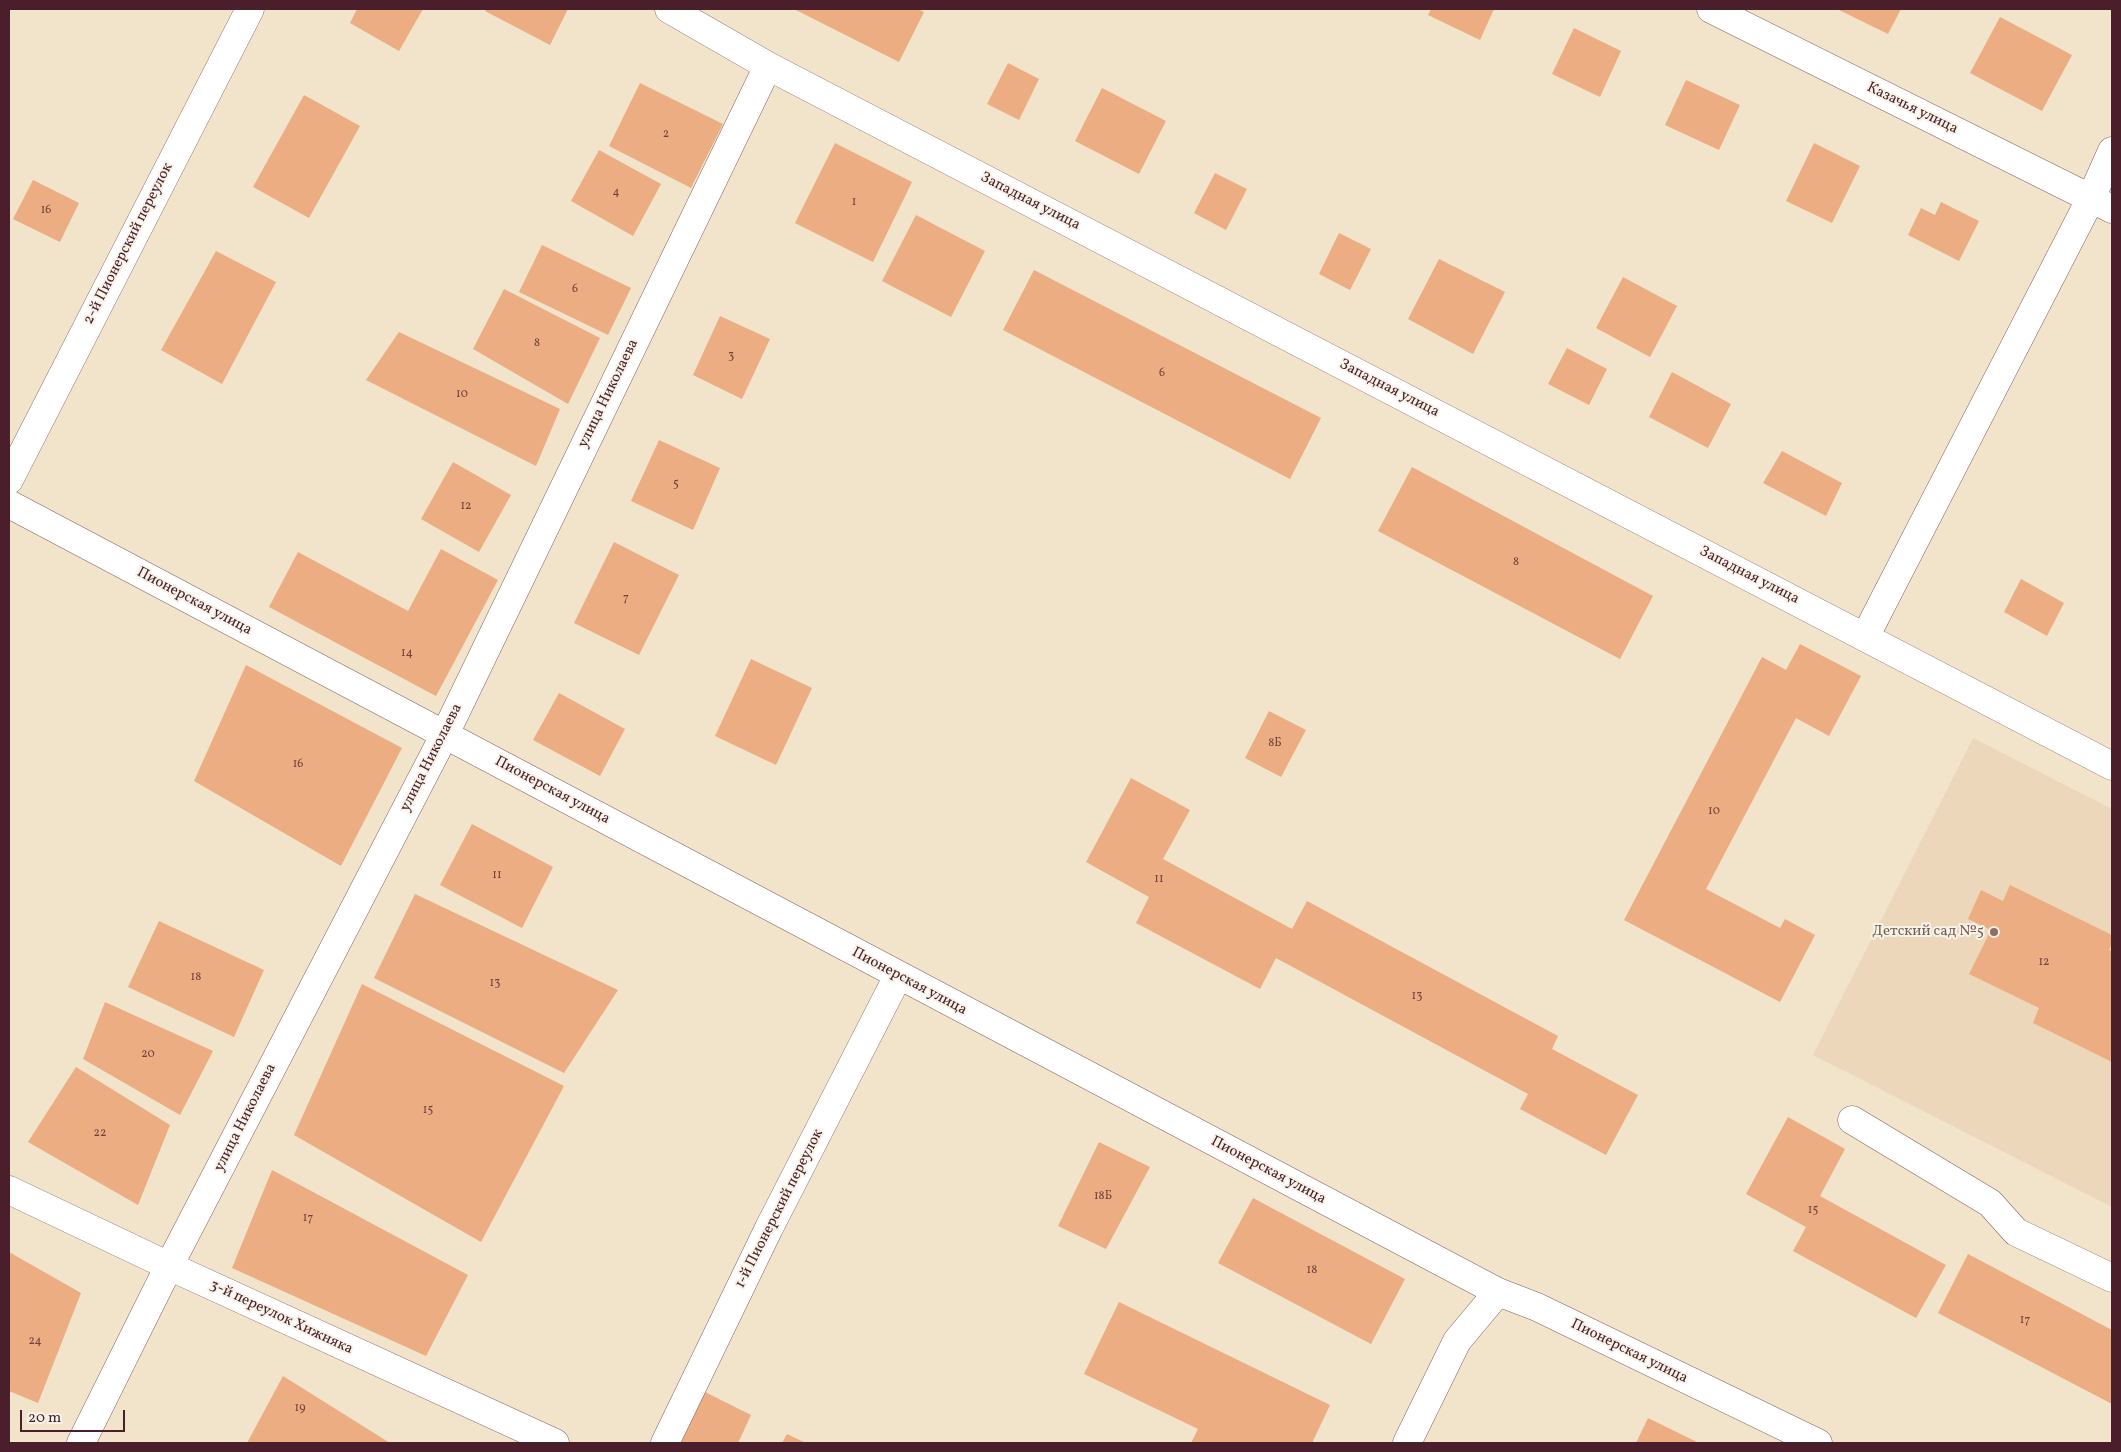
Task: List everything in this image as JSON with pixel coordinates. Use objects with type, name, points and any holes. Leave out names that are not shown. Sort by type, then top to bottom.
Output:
[{"type":"street","name":"2-й Пионерский переулок","points":[[9,480],[250,9]]},
{"type":"street","name":"Западная улица","points":[[668,9],[768,66],[2112,766]]},
{"type":"street","name":"Казачья улица","points":[[1711,9],[2102,203]]},
{"type":"street","name":"улица Николаева","points":[[81,1443],[169,1266],[445,734],[768,66]]},
{"type":"street","points":[[1865,637],[2102,203],[2112,151]]},
{"type":"street","name":"Пионерская улица","points":[[9,504],[1498,1292],[1537,1307],[1818,1443]]},
{"type":"street","name":"1-й Пионерский переулок","points":[[665,1443],[769,1228],[898,976]]},
{"type":"street","points":[[1852,1120],[1990,1203],[2016,1232],[2112,1278]]},
{"type":"street","name":"3-й переулок Хижняка","points":[[9,1190],[169,1266],[555,1443]]},
{"type":"street","points":[[1407,1443],[1457,1341],[1498,1292]]},
{"type":"shaded area","name":"Детский сад №5","points":[[1973,738],[2112,809],[2112,1207],[1813,1055]]},
{"type":"building","points":[[357,9],[423,9],[399,51],[350,23]]},
{"type":"building","points":[[487,9],[568,9],[550,45],[485,11]]},
{"type":"building","points":[[794,9],[918,9],[924,12],[899,62]]},
{"type":"building","points":[[1431,9],[1494,9],[1480,40],[1428,15]]},
{"type":"building","points":[[1837,9],[1901,9],[1888,34]]},
{"type":"building","points":[[2000,17],[2072,55],[2042,111],[1970,73]]},
{"type":"building","points":[[1574,28],[1621,51],[1600,97],[1552,74]]},
{"type":"building","points":[[1008,63],[1039,79],[1019,120],[987,104]]},
{"type":"building","points":[[1686,80],[1740,105],[1719,150],[1665,125]]},
{"type":"building","points":[[640,83],[723,124],[691,188],[609,146]]},
{"type":"building","points":[[1102,88],[1166,121],[1139,174],[1075,141]]},
{"type":"building","points":[[304,95],[360,126],[309,218],[253,187]]},
{"type":"building","points":[[835,143],[912,182],[873,262],[795,223]]},
{"type":"building","points":[[1814,143],[1860,166],[1832,223],[1786,201]]},
{"type":"building","points":[[599,150],[661,184],[633,236],[571,201]]},
{"type":"building","points":[[1215,173],[1247,189],[1226,230],[1194,213]]},
{"type":"building","points":[[33,180],[79,203],[60,242],[13,219]]},
{"type":"building","points":[[1941,202],[1979,221],[1959,261],[1908,235],[1921,208],[1935,215]]},
{"type":"building","points":[[916,215],[985,251],[951,317],[882,281]]},
{"type":"building","points":[[1339,233],[1371,249],[1350,290],[1319,274]]},
{"type":"building","points":[[542,245],[631,288],[608,335],[519,292]]},
{"type":"building","points":[[216,251],[276,282],[222,384],[161,350]]},
{"type":"building","points":[[1439,259],[1505,292],[1473,354],[1408,319]]},
{"type":"building","points":[[1034,270],[1321,418],[1290,479],[1003,330]]},
{"type":"building","points":[[1623,277],[1677,306],[1650,357],[1596,328]]},
{"type":"building","points":[[504,289],[600,338],[568,404],[473,349]]},
{"type":"building","points":[[720,316],[770,339],[742,399],[693,375]]},
{"type":"building","points":[[399,332],[560,409],[536,466],[366,380]]},
{"type":"building","points":[[1567,348],[1607,369],[1589,405],[1548,384]]},
{"type":"building","points":[[1672,372],[1731,404],[1708,448],[1649,417]]},
{"type":"building","points":[[659,440],[720,468],[693,530],[631,501]]},
{"type":"building","points":[[1782,451],[1842,483],[1826,516],[1763,483]]},
{"type":"building","points":[[453,462],[511,495],[479,552],[421,519]]},
{"type":"building","points":[[1412,467],[1653,596],[1620,659],[1378,531]]},
{"type":"building","points":[[614,542],[679,575],[639,655],[574,623]]},
{"type":"building","points":[[441,549],[498,580],[436,696],[269,607],[298,552],[408,611]]},
{"type":"building","points":[[2021,579],[2064,603],[2047,636],[2004,612]]},
{"type":"building","points":[[1800,644],[1861,676],[1829,736],[1796,718],[1706,889],[1780,928],[1785,919],[1815,935],[1780,1002],[1624,920],[1762,657],[1786,670]]},
{"type":"building","points":[[751,659],[812,688],[776,765],[715,736]]},
{"type":"building","points":[[246,665],[402,748],[341,866],[194,781]]},
{"type":"building","points":[[559,693],[625,729],[600,776],[533,740]]},
{"type":"building","points":[[1269,711],[1306,730],[1281,777],[1245,758]]},
{"type":"building","points":[[1131,778],[1190,810],[1163,859],[1292,929],[1307,901],[1558,1036],[1552,1049],[1638,1095],[1606,1155],[1520,1109],[1528,1094],[1276,958],[1260,989],[1136,923],[1149,897],[1086,862]]},
{"type":"building","points":[[472,824],[553,867],[522,928],[440,885]]},
{"type":"building","points":[[2010,885],[2112,935],[2112,943],[2109,950],[2112,952],[2112,1062],[2033,1023],[2039,1008],[1969,974],[1991,930],[1968,919],[1981,890],[2003,901]]},
{"type":"building","points":[[415,894],[618,990],[564,1073],[374,978]]},
{"type":"building","points":[[159,921],[264,970],[234,1037],[128,987]]},
{"type":"building","points":[[362,984],[564,1086],[481,1242],[294,1135]]},
{"type":"building","points":[[105,1002],[213,1051],[180,1115],[83,1059]]},
{"type":"building","points":[[76,1067],[170,1125],[138,1205],[28,1142]]},
{"type":"building","points":[[1788,1117],[1845,1149],[1820,1196],[1946,1265],[1916,1318],[1793,1251],[1806,1227],[1746,1194]]},
{"type":"building","points":[[1099,1142],[1150,1167],[1106,1249],[1058,1226]]},
{"type":"building","points":[[272,1170],[468,1275],[426,1356],[232,1268]]},
{"type":"building","points":[[1253,1198],[1405,1279],[1371,1344],[1218,1263]]},
{"type":"building","points":[[9,1252],[81,1293],[38,1403],[9,1391]]},
{"type":"building","points":[[1968,1254],[2112,1330],[2112,1404],[1938,1313]]},
{"type":"building","points":[[1119,1302],[1330,1405],[1312,1443],[1191,1443],[1198,1429],[1084,1374]]},
{"type":"building","points":[[283,1376],[390,1443],[247,1443]]},
{"type":"building","points":[[693,1386],[751,1415],[738,1443],[665,1443]]},
{"type":"building","points":[[1648,1418],[1699,1443],[1636,1443]]},
{"type":"building","points":[[787,1434],[806,1443],[782,1443]]},
{"type":"place","name":"Детский сад №5","points":[[1994,932]]}]
